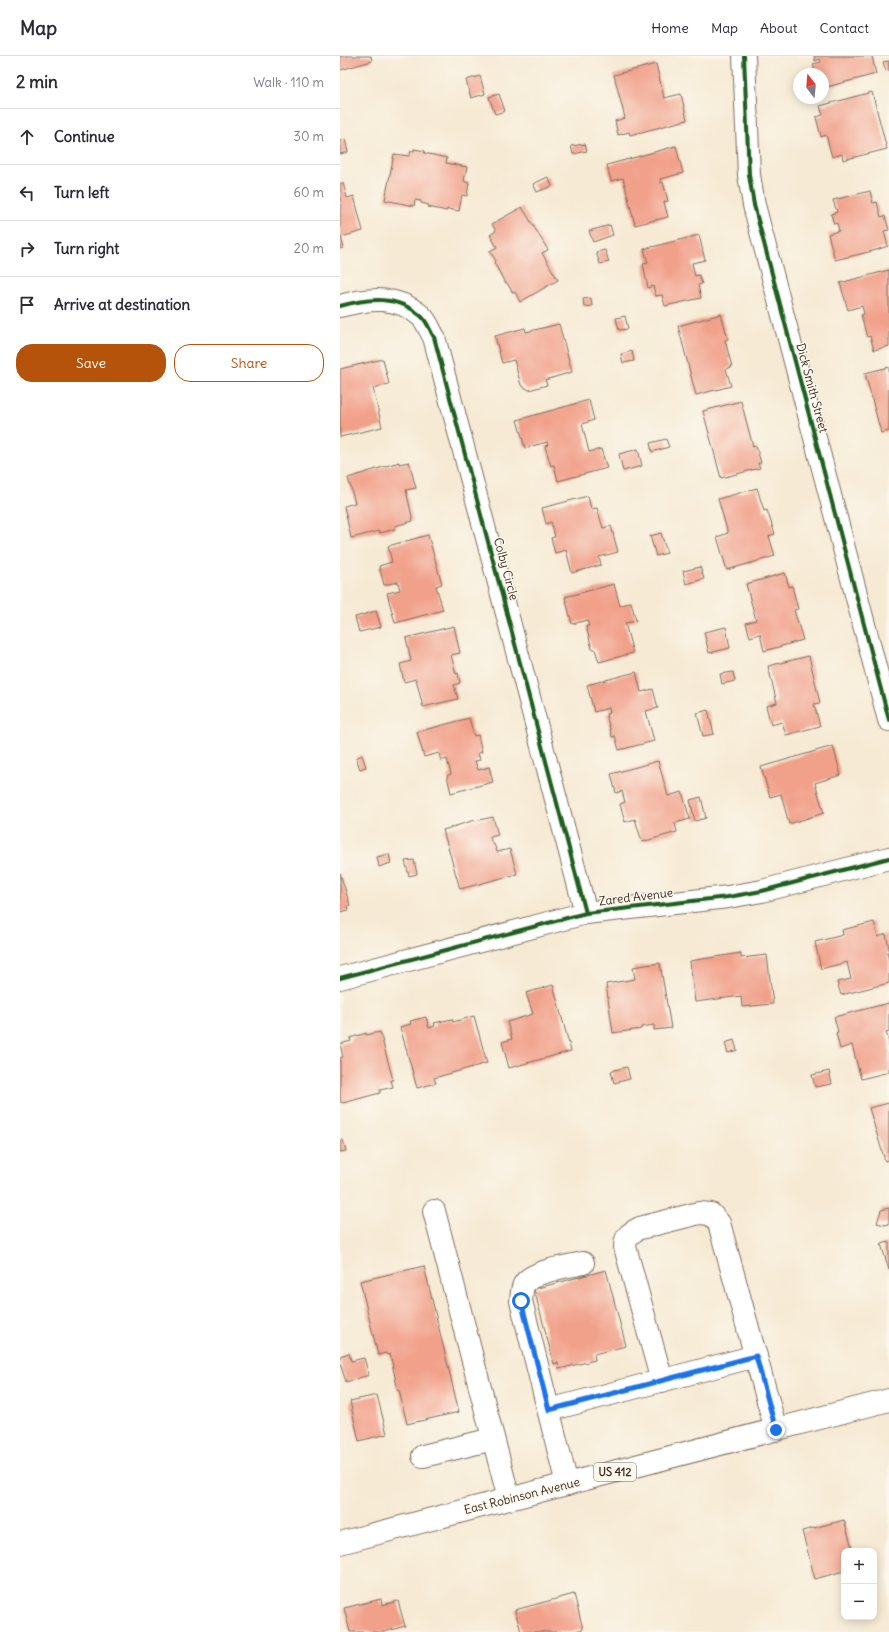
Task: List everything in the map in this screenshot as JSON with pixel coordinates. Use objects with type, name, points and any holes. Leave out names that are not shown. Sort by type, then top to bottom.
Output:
[{"type":"main road","name":"Dick Smith Street","points":[[744,56],[749,175],[754,205],[889,720]]},
{"type":"main road","name":"Colby Circle","points":[[340,306],[357,301],[379,299],[403,304],[422,317],[434,337],[586,913]]},
{"type":"main road","name":"Zared Avenue","points":[[340,978],[586,913],[728,897],[762,891],[889,858]]},
{"type":"main road","points":[[434,1211],[509,1499]]},
{"type":"main road","points":[[662,1381],[625,1247],[625,1240],[631,1233],[647,1226],[700,1213],[711,1214],[719,1223],[776,1430]]},
{"type":"main road","points":[[567,1484],[521,1301],[524,1283],[534,1275],[583,1263]]},
{"type":"main road","points":[[549,1410],[756,1356]]},
{"type":"main road","name":"East Robinson Avenue","points":[[340,1543],[889,1400]]},
{"type":"main road","points":[[423,1456],[493,1439]]},
{"type":"building","points":[[340,56],[371,56],[372,61],[340,70]]},
{"type":"building","points":[[814,56],[872,56],[876,74],[829,86],[829,68],[814,68],[813,64],[821,62],[820,59],[815,61]]},
{"type":"building","points":[[889,61],[889,70],[886,71],[883,62]]},
{"type":"building","points":[[656,64],[664,98],[681,94],[687,120],[630,135],[629,132],[618,135],[615,121],[625,118],[614,75]]},
{"type":"building","points":[[480,76],[485,94],[471,98],[466,80]]},
{"type":"building","points":[[872,92],[887,149],[843,160],[842,154],[832,157],[826,135],[821,137],[816,117],[823,115],[820,106]]},
{"type":"building","points":[[499,94],[505,111],[495,114],[489,97]]},
{"type":"building","points":[[345,139],[348,152],[340,154],[340,141]]},
{"type":"building","points":[[585,144],[587,151],[573,154],[571,146]]},
{"type":"building","points":[[676,146],[683,173],[660,179],[661,183],[663,182],[668,201],[664,202],[668,217],[635,225],[623,178],[611,181],[607,165]]},
{"type":"building","points":[[414,149],[425,151],[424,153],[447,158],[446,163],[467,167],[464,181],[469,183],[467,196],[462,195],[459,211],[447,209],[447,211],[428,207],[429,205],[415,200],[414,206],[385,200],[394,154],[409,156],[411,151],[414,151]]},
{"type":"building","points":[[548,177],[552,186],[537,192],[533,184]]},
{"type":"building","points":[[343,183],[347,198],[354,196],[363,231],[341,237],[344,248],[340,249],[340,184]]},
{"type":"building","points":[[870,191],[873,203],[877,202],[881,217],[885,216],[889,230],[884,231],[888,246],[835,260],[828,234],[839,231],[837,223],[834,224],[831,214],[837,212],[833,200]]},
{"type":"building","points":[[522,207],[548,250],[542,253],[558,280],[520,302],[515,292],[513,293],[507,283],[505,283],[494,262],[496,261],[490,251],[497,247],[490,235],[496,231],[492,224]]},
{"type":"building","points":[[610,225],[613,235],[593,242],[589,231]]},
{"type":"building","points":[[699,235],[705,260],[692,263],[695,276],[699,275],[702,284],[698,285],[701,298],[665,306],[662,295],[656,296],[653,286],[648,288],[643,264],[648,263],[644,249]]},
{"type":"building","points":[[605,250],[609,262],[600,264],[596,252]]},
{"type":"building","points":[[889,270],[889,346],[874,350],[870,336],[867,337],[861,315],[864,314],[862,306],[848,310],[840,283]]},
{"type":"building","points":[[591,298],[592,306],[584,307],[583,299]]},
{"type":"building","points":[[721,314],[728,339],[725,340],[732,367],[726,369],[731,386],[696,395],[678,326]]},
{"type":"building","points":[[625,316],[628,329],[619,330],[616,318]]},
{"type":"building","points":[[559,324],[572,372],[545,380],[547,385],[529,390],[521,385],[514,360],[502,363],[495,336],[525,328],[526,332]]},
{"type":"building","points":[[632,351],[634,361],[623,363],[621,354]]},
{"type":"building","points":[[383,359],[389,384],[373,388],[382,427],[340,437],[340,369]]},
{"type":"building","points":[[889,367],[889,431],[881,433],[865,373]]},
{"type":"building","points":[[589,400],[594,420],[582,424],[589,452],[601,449],[607,468],[558,481],[554,465],[551,466],[545,446],[548,445],[547,442],[525,448],[517,420]]},
{"type":"building","points":[[741,401],[753,447],[756,446],[761,463],[758,463],[760,468],[721,478],[703,411]]},
{"type":"building","points":[[666,439],[669,447],[652,452],[650,443]]},
{"type":"building","points":[[638,449],[642,466],[623,471],[619,454]]},
{"type":"building","points":[[399,462],[399,464],[409,462],[416,488],[406,490],[413,521],[395,526],[395,529],[380,533],[379,531],[351,538],[344,506],[355,503],[348,478]]},
{"type":"building","points":[[757,488],[764,511],[767,510],[775,534],[769,536],[775,556],[727,570],[717,537],[728,533],[718,499]]},
{"type":"building","points":[[588,496],[591,509],[597,508],[603,528],[611,526],[618,552],[599,557],[601,565],[572,573],[566,550],[555,553],[551,538],[555,537],[551,522],[546,524],[542,508]]},
{"type":"building","points":[[661,533],[667,553],[656,556],[650,536]]},
{"type":"building","points":[[428,535],[442,584],[436,586],[443,610],[395,623],[387,593],[400,590],[398,582],[384,585],[379,566],[392,562],[388,546]]},
{"type":"building","points":[[700,567],[704,579],[686,584],[683,571]]},
{"type":"building","points":[[785,573],[789,587],[792,586],[798,609],[794,610],[803,640],[764,651],[760,634],[750,637],[746,623],[756,620],[746,584]]},
{"type":"building","points":[[614,584],[620,606],[631,602],[636,621],[625,623],[633,653],[599,662],[595,649],[592,649],[586,626],[589,626],[587,620],[572,624],[565,597]]},
{"type":"building","points":[[376,611],[381,627],[359,632],[355,617]]},
{"type":"building","points":[[454,626],[460,653],[451,655],[460,683],[454,685],[458,699],[423,707],[416,679],[404,682],[400,664],[411,661],[406,638]]},
{"type":"building","points":[[726,627],[730,648],[709,653],[704,632]]},
{"type":"building","points":[[809,656],[820,703],[814,704],[820,726],[786,735],[782,722],[771,725],[766,706],[777,703],[768,666]]},
{"type":"building","points":[[636,672],[641,692],[653,689],[658,708],[646,711],[654,741],[619,750],[615,736],[612,737],[606,714],[610,713],[609,708],[594,712],[587,685]]},
{"type":"building","points":[[733,672],[735,681],[722,684],[720,674]]},
{"type":"building","points":[[708,710],[714,734],[703,736],[697,713]]},
{"type":"building","points":[[469,718],[474,736],[478,735],[482,752],[478,753],[480,760],[475,761],[478,770],[489,767],[493,782],[451,793],[447,776],[451,774],[447,759],[441,761],[439,753],[424,757],[417,732]]},
{"type":"building","points":[[833,746],[841,775],[815,783],[824,813],[789,824],[781,794],[770,797],[761,767]]},
{"type":"building","points":[[362,755],[366,767],[360,769],[356,758]]},
{"type":"building","points":[[658,761],[668,796],[682,792],[690,819],[675,823],[677,832],[642,842],[635,819],[625,822],[620,804],[625,802],[622,791],[616,793],[611,774]]},
{"type":"building","points":[[701,797],[706,818],[695,821],[690,800]]},
{"type":"building","points":[[493,817],[498,835],[490,837],[492,844],[494,844],[497,852],[510,849],[517,874],[460,889],[443,830],[475,820]]},
{"type":"building","points":[[389,854],[391,863],[379,867],[377,857]]},
{"type":"building","points":[[414,860],[417,874],[409,876],[405,861]]},
{"type":"building","points":[[340,873],[350,905],[348,906],[349,910],[340,912]]},
{"type":"building","points":[[874,922],[878,937],[886,934],[889,948],[889,952],[887,952],[889,961],[889,983],[841,995],[837,982],[851,979],[847,962],[821,969],[815,942],[843,935],[842,930]]},
{"type":"building","points":[[741,953],[741,958],[767,955],[773,1004],[742,1007],[741,996],[695,1002],[690,961]]},
{"type":"building","points":[[660,963],[671,1028],[654,1030],[654,1025],[641,1027],[641,1029],[613,1033],[606,984],[635,979],[633,967]]},
{"type":"building","points":[[553,985],[571,1051],[509,1068],[502,1042],[512,1039],[507,1022],[533,1014],[526,993]]},
{"type":"building","points":[[889,1003],[889,1031],[886,1032],[889,1042],[889,1072],[861,1079],[852,1045],[840,1049],[834,1017]]},
{"type":"building","points":[[474,1016],[487,1063],[434,1078],[436,1083],[417,1088],[400,1027],[411,1024],[410,1021],[426,1017],[429,1028],[435,1026],[434,1023],[452,1019],[453,1022]]},
{"type":"building","points":[[380,1032],[393,1080],[391,1080],[393,1087],[380,1090],[380,1093],[343,1103],[340,1102],[340,1058],[343,1057],[340,1044],[351,1041],[350,1038],[366,1033],[366,1035]]},
{"type":"building","points":[[734,1040],[737,1050],[728,1053],[725,1043]]},
{"type":"building","points":[[627,1067],[630,1079],[614,1083],[611,1071]]},
{"type":"building","points":[[829,1071],[832,1084],[815,1087],[812,1075]]},
{"type":"building","points":[[889,1103],[889,1160],[885,1161],[869,1108]]},
{"type":"building","points":[[340,1140],[343,1140],[346,1151],[340,1152]]},
{"type":"building","points":[[889,1208],[889,1224],[884,1225],[877,1223],[881,1210]]},
{"type":"building","points":[[889,1242],[889,1270],[881,1244]]},
{"type":"building","points":[[424,1266],[459,1412],[407,1424],[390,1354],[387,1355],[386,1353],[378,1355],[360,1281]]},
{"type":"building","points":[[606,1270],[626,1346],[594,1354],[595,1360],[559,1369],[558,1363],[554,1364],[534,1289]]},
{"type":"building","points":[[349,1353],[351,1361],[364,1358],[369,1375],[346,1382],[340,1363],[340,1356]]},
{"type":"building","points":[[377,1395],[387,1434],[359,1441],[350,1401]]},
{"type":"building","points":[[844,1520],[852,1548],[841,1548],[841,1572],[815,1579],[802,1531]]},
{"type":"building","points":[[574,1594],[583,1629],[571,1632],[521,1632],[515,1610]]},
{"type":"building","points":[[381,1599],[382,1605],[398,1601],[405,1626],[384,1632],[350,1632],[344,1608]]},
{"type":"cycle path","points":[[744,56],[749,175],[754,205],[889,720]]},
{"type":"cycle path","points":[[340,306],[372,300],[392,301],[402,304],[412,309],[423,318],[434,337],[586,913]]},
{"type":"cycle path","points":[[340,978],[586,913],[728,897],[762,891],[889,858]]},
{"type":"route","points":[[521,1301],[549,1410],[756,1356],[776,1430]]}]
